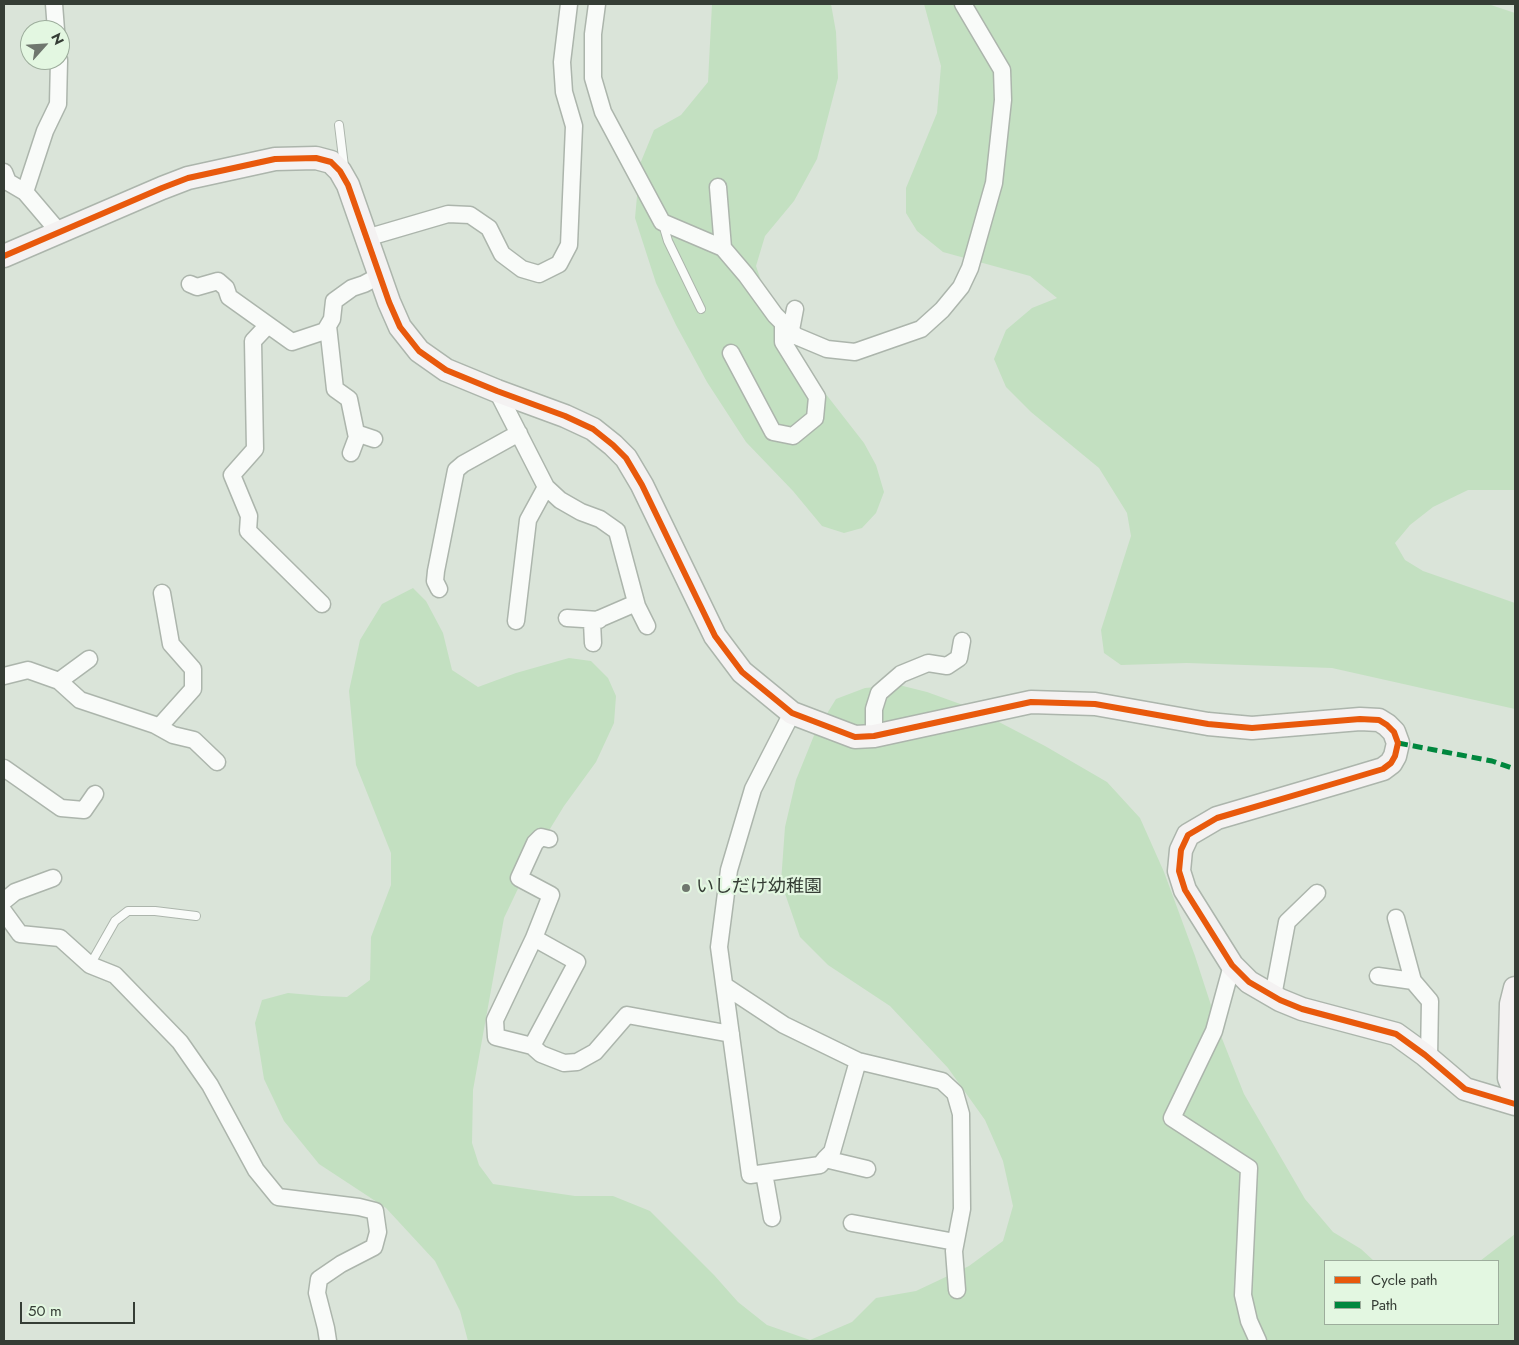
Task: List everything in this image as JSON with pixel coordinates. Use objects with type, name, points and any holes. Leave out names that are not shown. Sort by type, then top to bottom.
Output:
[{"type":"street","points":[[54,4],[55,20]]},
{"type":"street","points":[[366,238],[448,214],[470,215],[489,228],[502,254],[522,269],[539,274],[559,264],[569,245],[574,126],[564,92],[562,62],[568,4]]},
{"type":"street","points":[[597,4],[593,34],[593,78],[603,112],[662,222],[723,248],[746,275],[775,315],[796,336],[827,349],[855,352],[921,329],[942,310],[961,287],[970,268],[994,183],[1003,100],[1002,70],[963,4]]},
{"type":"street","points":[[25,192],[45,131],[58,104],[59,70]]},
{"type":"street","points":[[4,256],[188,178],[274,159],[316,158],[331,162],[340,171],[348,185],[379,276],[400,327],[419,351],[446,370],[565,416],[593,429],[613,445],[626,458],[642,485],[715,636],[742,672],[792,713],[855,737],[874,736],[1031,702],[1095,704],[1208,724],[1252,728],[1360,719],[1379,720],[1394,732],[1398,742],[1395,756],[1391,763],[1383,768],[1217,818],[1188,835],[1181,850],[1179,871],[1185,890],[1232,965],[1249,982],[1273,996],[1302,1009],[1396,1034],[1429,1058],[1465,1089],[1515,1104]]},
{"type":"street","points":[[4,172],[8,182],[25,192],[59,232]]},
{"type":"street","points":[[718,187],[723,248]]},
{"type":"street","points":[[190,284],[197,287],[218,281],[226,288],[229,297],[292,342],[325,330],[332,319],[334,301],[352,288],[379,276]]},
{"type":"street","points":[[730,353],[773,432],[793,436],[815,418],[817,397],[784,342],[787,327],[795,309]]},
{"type":"street","points":[[268,324],[253,341],[255,448],[232,475],[249,516],[248,531],[322,604]]},
{"type":"street","points":[[328,326],[335,389],[348,398],[356,432],[351,453]]},
{"type":"street","points":[[497,391],[546,487],[560,500],[581,512],[600,519],[617,531],[636,603],[647,626]]},
{"type":"street","points":[[356,432],[374,439]]},
{"type":"street","points":[[438,589],[435,581],[436,571],[456,470],[463,464],[519,433]]},
{"type":"street","points":[[516,621],[528,520],[546,487]]},
{"type":"street","points":[[159,727],[193,689],[193,669],[171,644],[162,593]]},
{"type":"street","points":[[593,643],[592,622],[636,603]]},
{"type":"street","points":[[567,618],[599,620]]},
{"type":"street","points":[[874,736],[874,708],[879,693],[901,674],[928,663],[947,666],[958,658],[962,641]]},
{"type":"street","points":[[59,681],[89,659]]},
{"type":"street","points":[[4,676],[28,670],[59,681],[80,700],[194,740],[216,762]]},
{"type":"street","points":[[792,713],[753,790],[729,870],[719,948],[750,1175],[820,1164],[832,1152],[858,1061]]},
{"type":"street","points":[[4,768],[62,808],[84,810],[95,794]]},
{"type":"street","points":[[549,840],[541,837],[535,843],[519,878],[551,895],[534,938],[495,1020],[496,1037],[532,1046],[541,1054],[564,1063],[577,1062],[595,1052],[628,1015],[731,1034]]},
{"type":"street","points":[[4,901],[15,892],[53,878]]},
{"type":"street","points":[[1273,996],[1288,922],[1317,893]]},
{"type":"street","points":[[4,912],[20,934],[60,938],[90,965],[114,975],[180,1042],[210,1085],[256,1170],[278,1197],[359,1207],[375,1211],[378,1232],[374,1247],[341,1264],[320,1279],[317,1293],[328,1341]]},
{"type":"street","points":[[1396,918],[1413,982],[1430,1001],[1429,1058]]},
{"type":"street","points":[[532,1046],[577,962],[534,938]]},
{"type":"street","points":[[1232,965],[1214,1030],[1172,1118],[1249,1168],[1243,1296],[1249,1321],[1258,1341]]},
{"type":"street","points":[[1378,976],[1413,982]]},
{"type":"street","points":[[725,986],[784,1025],[858,1061],[942,1081],[955,1093],[961,1114],[962,1209],[954,1251],[958,1290]]},
{"type":"street","points":[[1515,988],[1511,1004],[1509,1078],[1515,1093]]},
{"type":"street","points":[[825,1159],[867,1169]]},
{"type":"street","points":[[764,1173],[772,1218]]},
{"type":"street","points":[[852,1223],[955,1242]]},
{"type":"lane","points":[[339,125],[341,151],[348,185]]},
{"type":"lane","points":[[662,222],[668,241],[701,309]]},
{"type":"lane","points":[[90,965],[115,921],[128,911],[155,911],[196,916]]},
{"type":"green space","points":[[712,4],[831,4],[836,32],[838,78],[817,159],[794,201],[765,236],[756,266],[770,307],[797,357],[864,443],[876,465],[884,492],[876,513],[862,528],[844,533],[822,526],[793,491],[746,442],[707,382],[676,325],[656,283],[635,218],[640,164],[654,130],[681,115],[708,82]]},
{"type":"green space","points":[[924,4],[1488,4],[1515,13],[1515,490],[1468,490],[1433,507],[1410,525],[1395,543],[1405,560],[1423,571],[1515,603],[1515,709],[1332,668],[1187,663],[1121,665],[1104,653],[1101,630],[1131,536],[1127,513],[1099,468],[1031,412],[1006,387],[994,359],[1006,330],[1032,308],[1057,298],[1030,276],[943,252],[917,231],[906,213],[906,188],[937,113],[941,66]]},
{"type":"green space","points":[[413,588],[426,601],[443,633],[452,670],[478,687],[516,673],[569,658],[591,661],[608,678],[616,696],[614,723],[596,762],[564,806],[534,855],[504,918],[473,1090],[472,1143],[479,1165],[493,1184],[575,1196],[613,1196],[650,1211],[714,1275],[738,1302],[767,1325],[810,1340],[852,1322],[876,1298],[916,1291],[969,1266],[1003,1241],[1013,1206],[1003,1161],[985,1120],[948,1068],[890,1006],[828,965],[800,937],[781,882],[785,827],[796,780],[815,733],[836,699],[865,688],[899,685],[927,692],[974,709],[1045,746],[1107,782],[1140,818],[1164,872],[1195,956],[1221,1036],[1244,1094],[1305,1199],[1333,1232],[1361,1249],[1373,1260],[1324,1260],[1324,1325],[1499,1325],[1499,1260],[1481,1260],[1515,1234],[1515,1341],[468,1341],[460,1311],[435,1261],[386,1208],[319,1164],[284,1121],[264,1079],[255,1023],[262,1000],[288,993],[347,997],[370,980],[371,937],[391,885],[391,853],[356,765],[349,691],[360,640],[382,604]]},
{"type":"marked path","points":[[1398,743],[1492,761],[1515,769]]},
{"type":"cycle path","points":[[4,256],[188,178],[275,159],[316,158],[331,162],[340,171],[348,185],[389,302],[400,327],[419,351],[446,370],[565,416],[593,429],[613,445],[626,458],[642,485],[715,636],[742,672],[792,713],[855,737],[874,736],[1031,702],[1095,704],[1208,724],[1252,728],[1360,719],[1379,720],[1394,732],[1398,743],[1391,763],[1383,769],[1217,818],[1188,835],[1181,850],[1179,871],[1185,890],[1232,965],[1249,982],[1280,1000],[1302,1009],[1396,1034],[1425,1055],[1465,1089],[1515,1104]]},
{"type":"place","name":"いしだけ幼稚園","points":[[686,888]]}]
